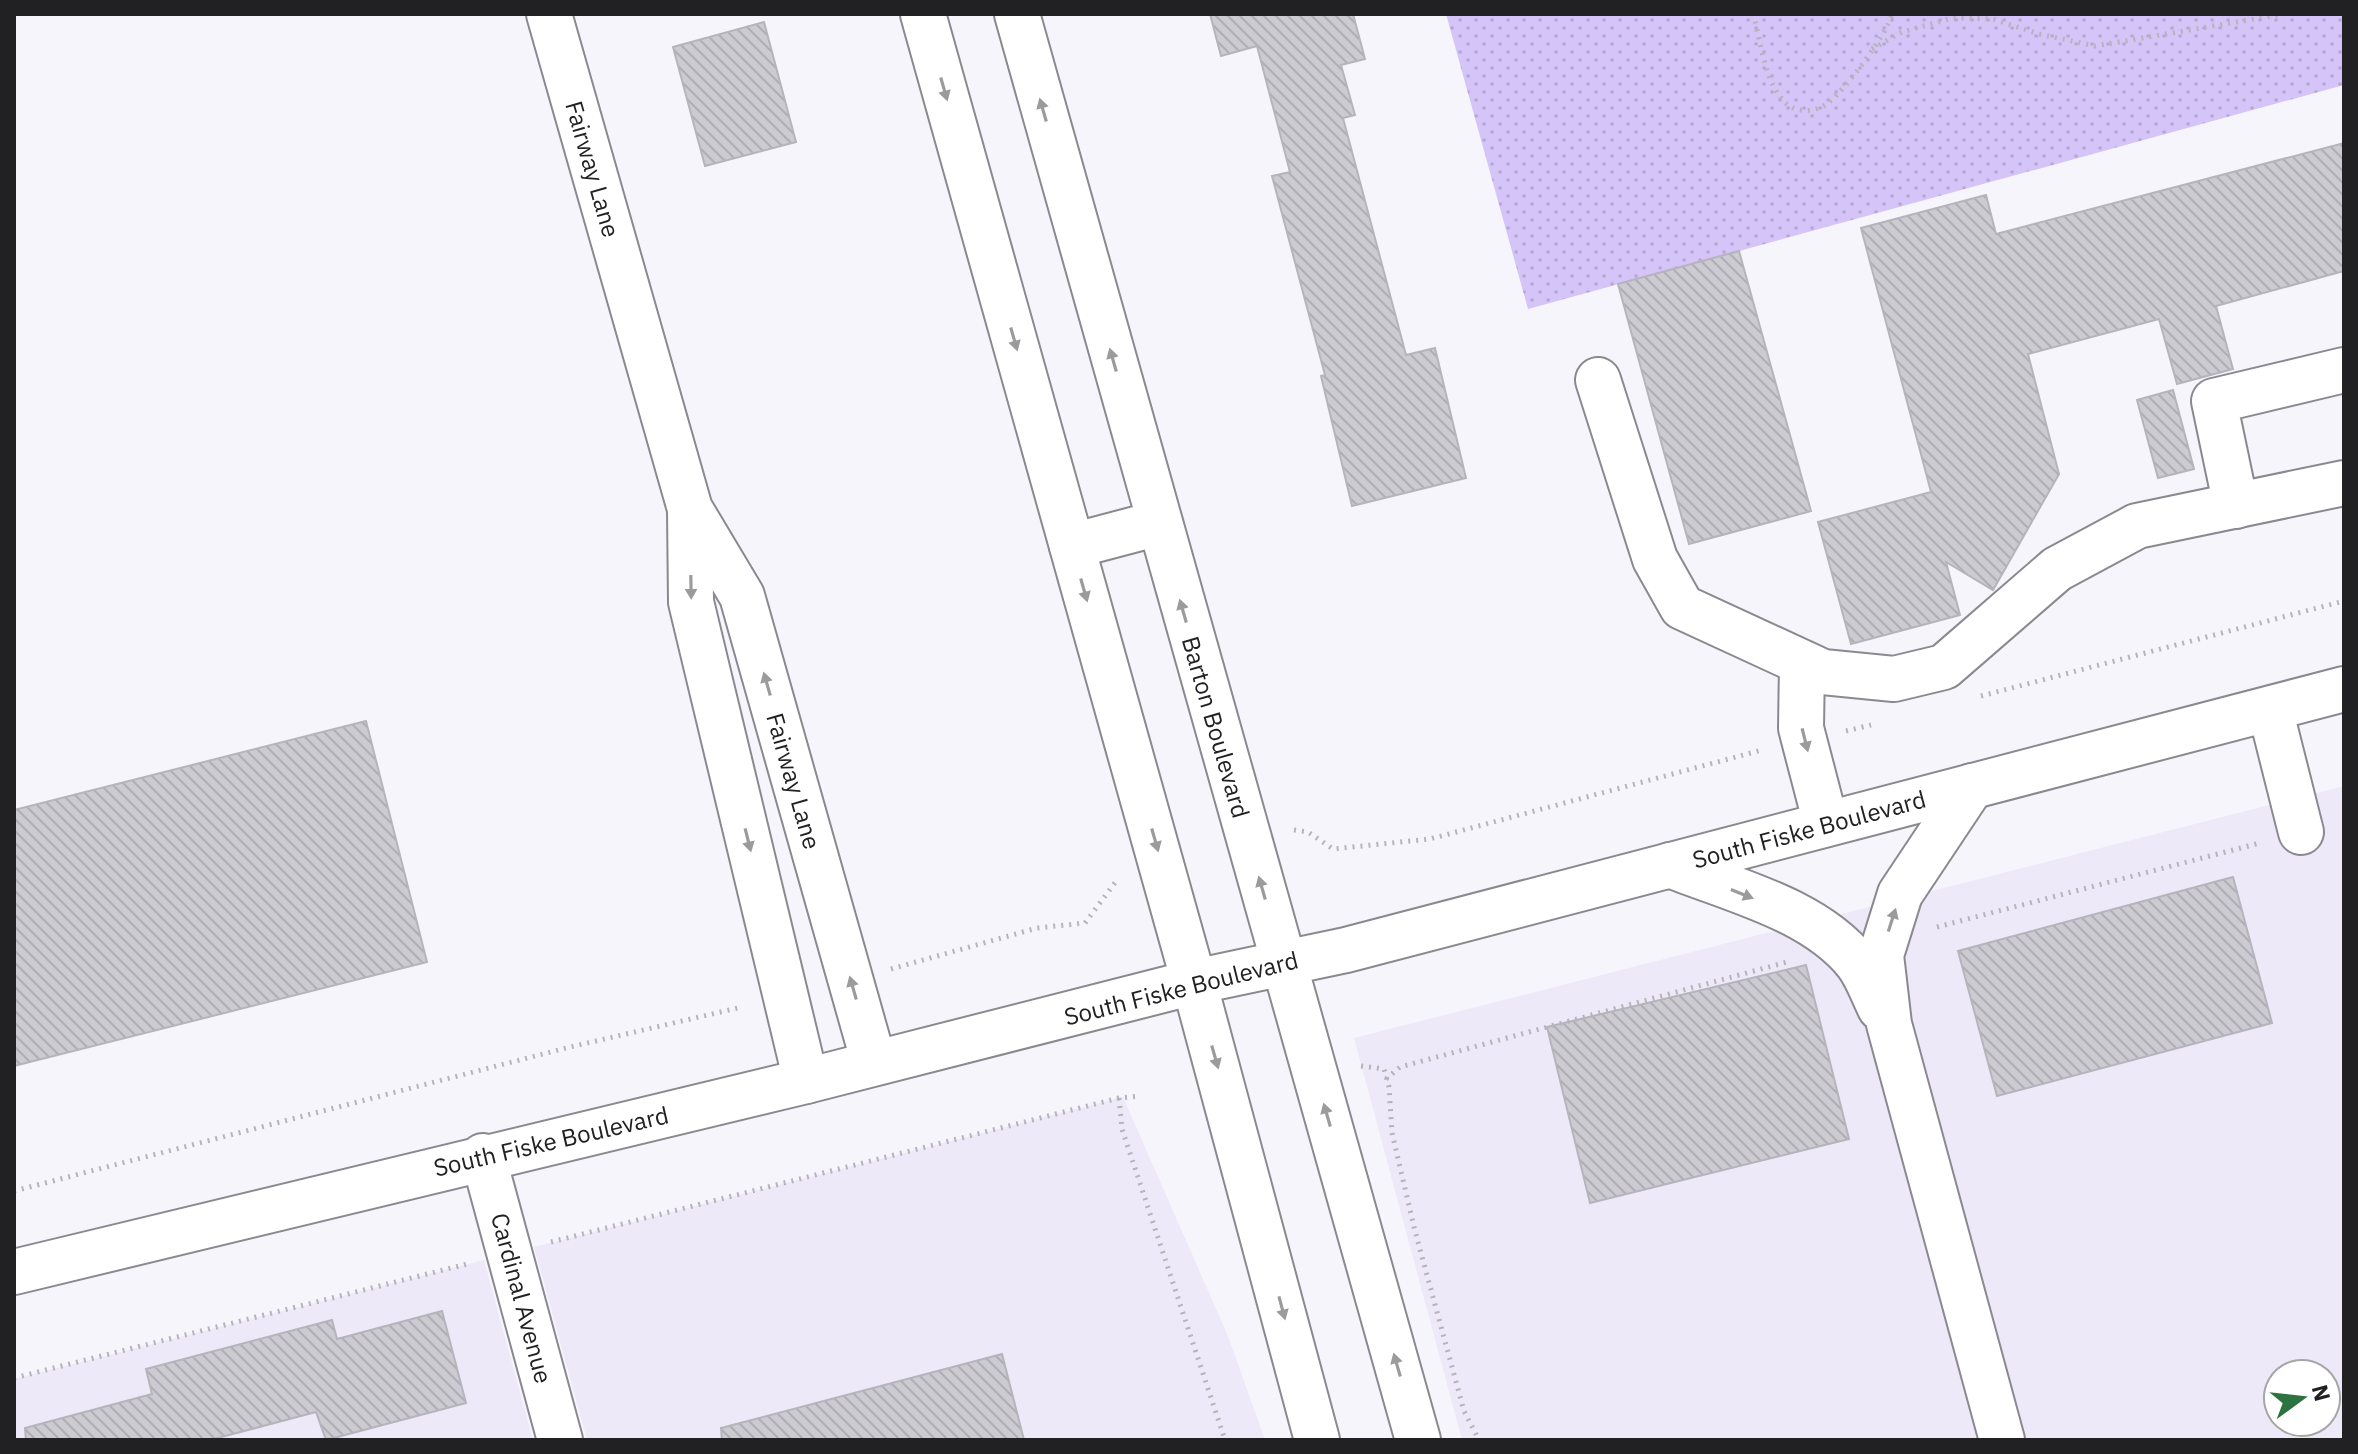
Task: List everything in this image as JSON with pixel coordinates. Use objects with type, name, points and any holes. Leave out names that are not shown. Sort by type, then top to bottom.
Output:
[{"type":"street","name":"Fairway Lane","points":[[549,14],[690,509],[742,596],[874,1063]]},
{"type":"street","points":[[923,14],[1194,982],[1317,1440]]},
{"type":"street","name":"Barton Boulevard","points":[[1017,14],[1418,1440]]},
{"type":"street","points":[[2236,506],[2214,401],[2344,370]]},
{"type":"street","points":[[1598,380],[1655,559],[1682,607],[1823,672],[1894,679],[1944,667],[2057,569],[2137,526],[2344,483]]},
{"type":"street","name":"Fairway Lane","points":[[690,509],[691,602],[806,1081]]},
{"type":"street","points":[[1072,546],[1159,523]]},
{"type":"street","points":[[1802,663],[1801,728],[1826,824]]},
{"type":"street","name":"South Fiske Boulevard","points":[[14,1272],[483,1156],[806,1081],[1194,982],[1346,950],[2344,689]]},
{"type":"street","points":[[2270,709],[2287,836]]},
{"type":"street","points":[[1972,786],[1900,894],[1881,955],[1889,1024],[2002,1440]]},
{"type":"street","points":[[1670,865],[1796,916],[1842,949],[1858,964],[1889,1024]]},
{"type":"street","name":"Cardinal Avenue","points":[[483,1156],[560,1440]]},
{"type":"path","points":[[1753,14],[1774,85],[1786,104],[1794,109],[1817,109],[1828,103],[1872,49],[1892,14]]},
{"type":"path","points":[[1872,49],[1902,32],[1953,18],[1993,19],[2039,34],[2095,46],[2284,14]]},
{"type":"path","points":[[1975,698],[2344,601]]},
{"type":"path","points":[[1837,733],[1883,721]]},
{"type":"path","points":[[1285,828],[1308,832],[1333,849],[1362,849],[1430,839],[1776,747]]},
{"type":"path","points":[[1886,939],[2287,836]]},
{"type":"path","points":[[886,970],[1037,928],[1085,923],[1119,877]]},
{"type":"path","points":[[1386,1079],[1400,1067],[1842,949]]},
{"type":"path","points":[[14,1191],[566,1048],[756,1003]]},
{"type":"path","points":[[1361,1066],[1384,1069],[1392,1133],[1415,1231],[1464,1411],[1479,1440]]},
{"type":"path","points":[[550,1242],[1119,1098],[1141,1096]]},
{"type":"path","points":[[1119,1098],[1122,1129],[1225,1440]]},
{"type":"path","points":[[14,1378],[471,1263]]},
{"type":"shaded area","points":[[1446,14],[2344,14],[2344,85],[1528,309]]},
{"type":"shaded area","points":[[2344,786],[2344,1440],[1462,1440],[1354,1038]]},
{"type":"shaded area","points":[[1123,1097],[1228,1336],[1265,1440],[587,1440],[534,1247]]},
{"type":"shaded area","points":[[484,1260],[533,1440],[14,1440],[14,1379]]},
{"type":"building","points":[[1210,14],[1353,14],[1365,59],[1341,65],[1355,115],[1343,118],[1406,355],[1435,348],[1466,478],[1352,506],[1321,376],[1325,375],[1272,176],[1290,172],[1257,46],[1221,56]]},
{"type":"building","points":[[764,22],[796,142],[705,166],[673,47]]},
{"type":"building","points":[[2344,143],[2344,271],[2216,306],[2233,369],[2177,384],[2159,319],[2028,354],[2059,474],[1993,590],[1946,562],[1960,615],[1851,644],[1818,522],[1931,492],[1861,228],[1986,195],[1996,234]]},
{"type":"building","points":[[1739,251],[1811,511],[1689,544],[1618,284]]},
{"type":"building","points":[[2173,390],[2194,469],[2158,478],[2137,400]]},
{"type":"building","points":[[366,721],[427,962],[14,1066],[14,810]]},
{"type":"building","points":[[2233,877],[2272,1023],[1997,1096],[1958,951]]},
{"type":"building","points":[[1806,965],[1849,1139],[1590,1203],[1547,1027]]},
{"type":"building","points":[[442,1311],[466,1403],[326,1440],[316,1412],[210,1440],[26,1440],[25,1428],[152,1394],[146,1369],[332,1320],[337,1339]]},
{"type":"building","points":[[1002,1354],[1024,1440],[722,1440],[721,1428]]}]
